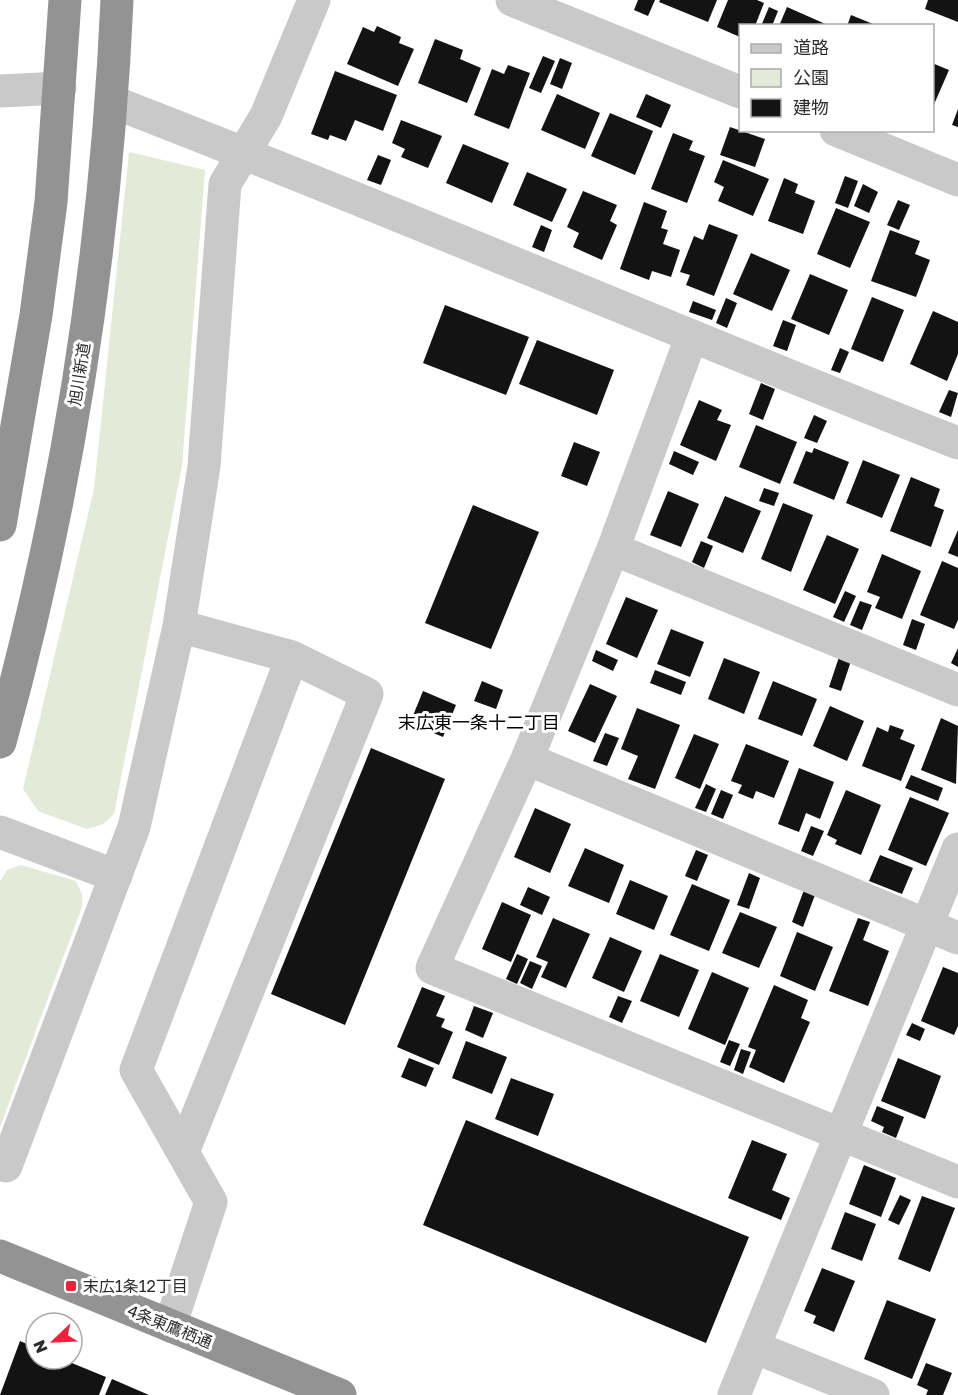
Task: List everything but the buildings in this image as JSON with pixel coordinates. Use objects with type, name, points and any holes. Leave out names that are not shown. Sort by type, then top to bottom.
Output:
[{"type":"highway","points":[[0,525],[36,315],[51,202],[65,0]]},
{"type":"highway","name":"旭川新道","points":[[0,742],[50,535],[71,421],[98,249],[113,102],[117,0]]},
{"type":"highway","name":"4条東鷹栖通","points":[[0,1257],[340,1395]]},
{"type":"street","points":[[6,1166],[134,827],[179,626],[204,466],[225,184],[266,116],[314,0]]},
{"type":"street","points":[[512,0],[739,91]]},
{"type":"street","points":[[0,91],[60,88]]},
{"type":"street","points":[[113,102],[244,152],[691,338],[958,444]]},
{"type":"street","points":[[841,132],[958,180]]},
{"type":"street","points":[[691,338],[613,549],[527,759],[432,968],[958,1182]]},
{"type":"street","points":[[613,549],[958,690]]},
{"type":"street","points":[[179,626],[292,657],[367,694],[183,1152]]},
{"type":"street","points":[[170,1326],[211,1203],[136,1070],[292,657]]},
{"type":"street","points":[[527,759],[958,938]]},
{"type":"street","points":[[0,832],[116,876]]},
{"type":"street","points":[[734,1395],[958,849]]},
{"type":"street","points":[[753,1347],[873,1395]]},
{"type":"green space","points":[[129,152],[205,170],[182,466],[114,814],[103,824],[87,829],[38,811],[23,789],[94,489]]},
{"type":"green space","points":[[21,865],[76,881],[82,894],[82,907],[0,1127],[0,881],[7,870]]},
{"type":"place","name":"末広1条12丁目","points":[[71,1286]]},
{"type":"district","name":"末広東一条十二丁目","points":[[479,722]]}]
